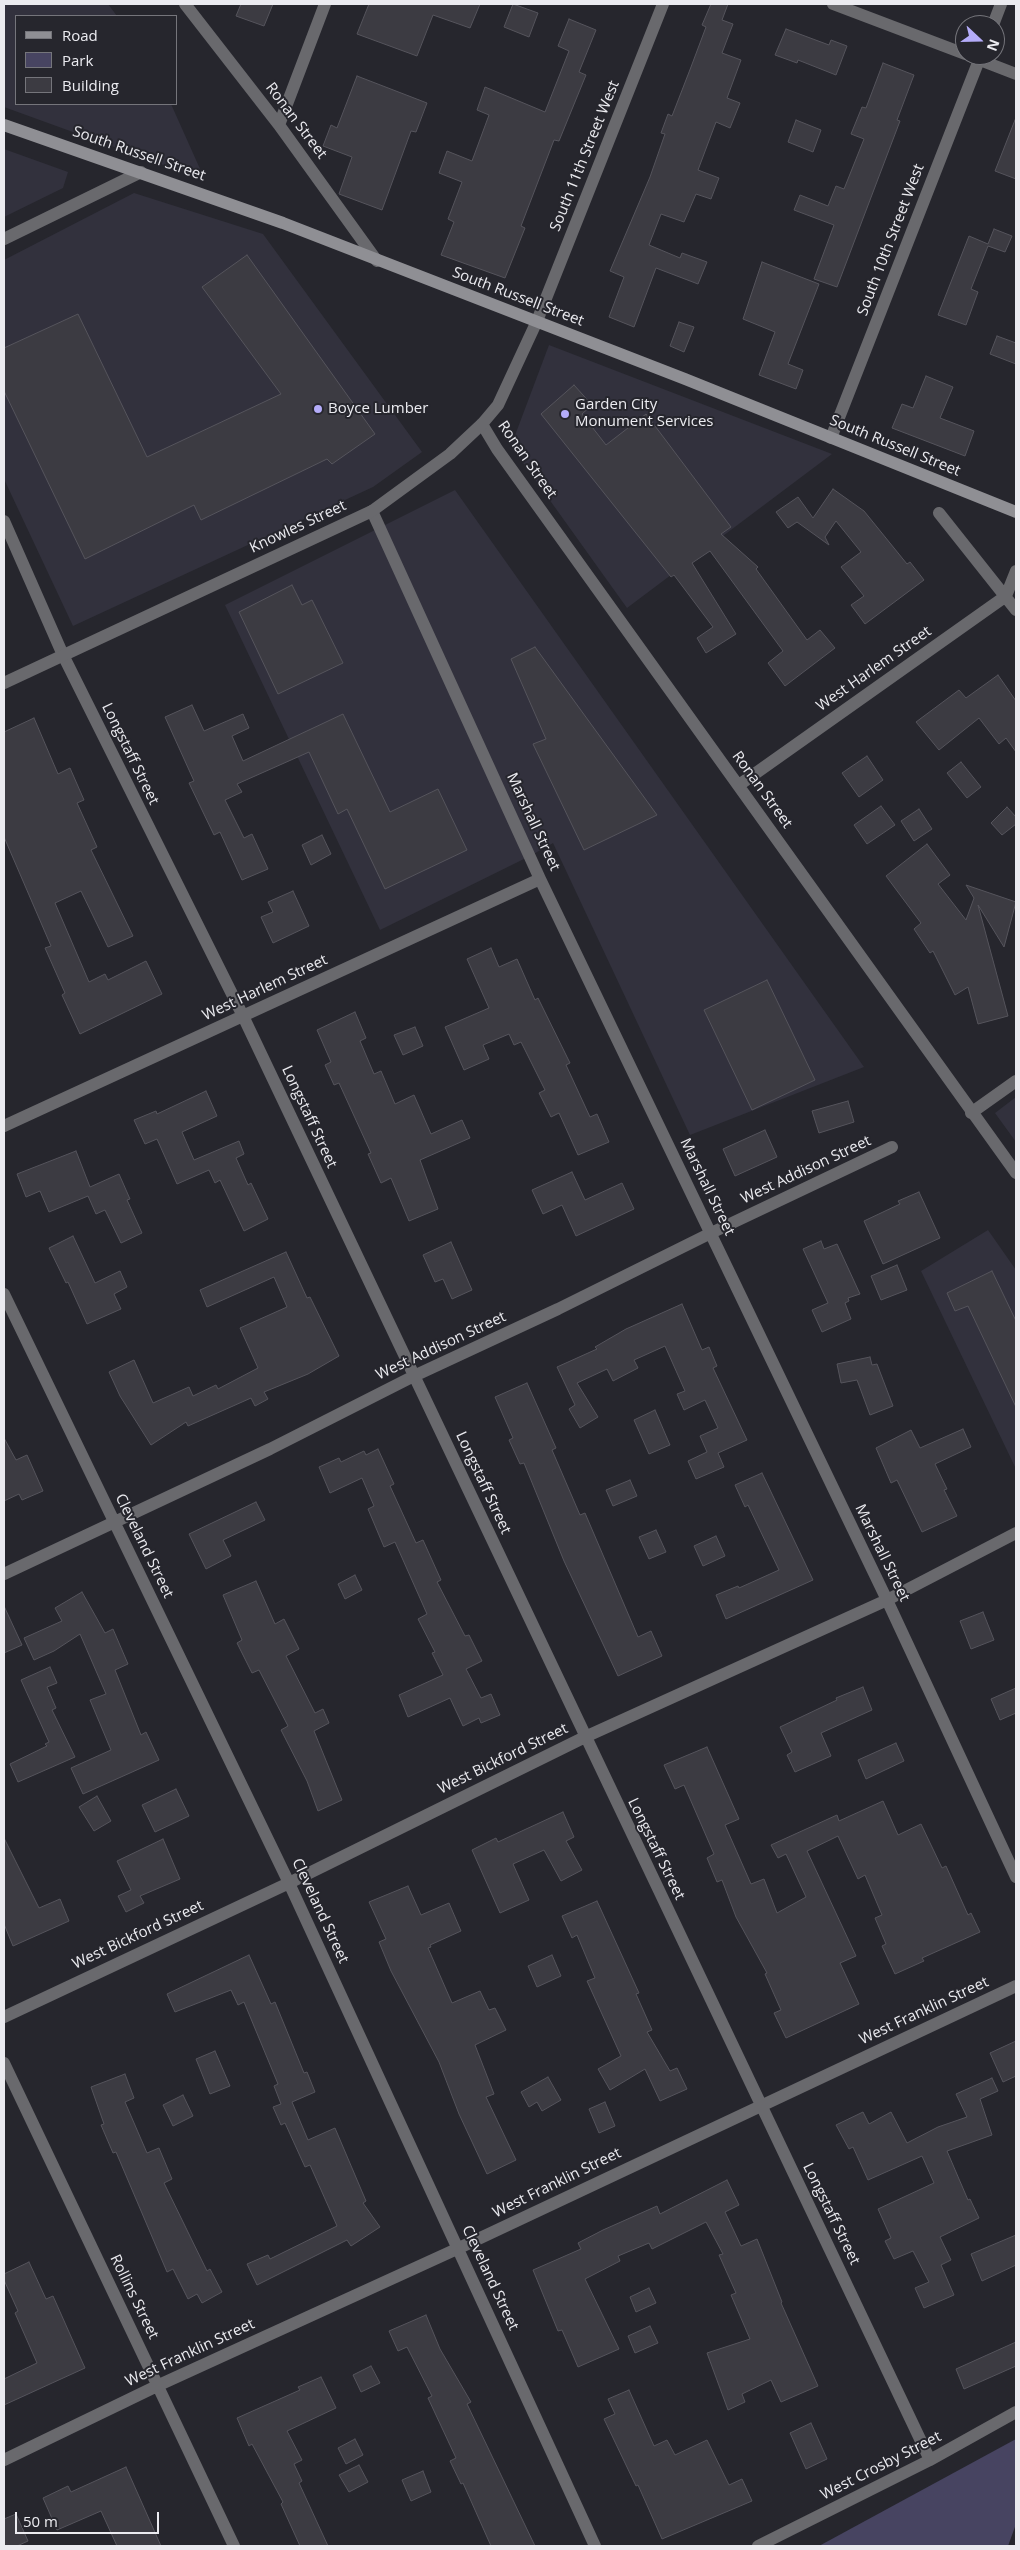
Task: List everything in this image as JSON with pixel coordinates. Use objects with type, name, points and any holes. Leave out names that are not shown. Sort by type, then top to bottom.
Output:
[{"type":"main road","name":"South Russell Street","points":[[4,125],[142,172],[537,321],[1016,512]]},
{"type":"street","name":"Ronan Street","points":[[185,4],[279,125],[377,261]]},
{"type":"street","points":[[279,125],[325,4]]},
{"type":"street","name":"South 11th Street West","points":[[537,321],[663,4]]},
{"type":"street","points":[[834,4],[955,51]]},
{"type":"street","name":"South 10th Street West","points":[[831,438],[977,65]]},
{"type":"street","points":[[997,65],[1016,74]]},
{"type":"street","points":[[4,239],[142,172]]},
{"type":"street","name":"Knowles Street","points":[[4,683],[372,511],[450,454],[482,424],[498,405],[537,321]]},
{"type":"street","name":"Ronan Street","points":[[482,424],[503,457],[739,785],[971,1113],[1016,1173]]},
{"type":"street","name":"Marshall Street","points":[[372,511],[540,878],[887,1600],[1016,1877]]},
{"type":"street","points":[[940,514],[1016,610]]},
{"type":"street","name":"Longstaff Street","points":[[4,522],[63,655],[243,1016],[930,2460]]},
{"type":"street","points":[[1006,596],[1016,570]]},
{"type":"street","name":"West Harlem Street","points":[[739,785],[1006,596]]},
{"type":"street","name":"West Harlem Street","points":[[4,1126],[540,878]]},
{"type":"street","points":[[971,1113],[1016,1081]]},
{"type":"street","name":"West Addison Street","points":[[4,1574],[270,1449],[414,1376],[558,1309],[711,1233],[892,1147]]},
{"type":"street","name":"Cleveland Street","points":[[4,1294],[289,1882],[595,2546]]},
{"type":"street","name":"West Bickford Street","points":[[4,2017],[289,1882],[585,1737],[887,1600],[1016,1532]]},
{"type":"street","name":"West Franklin Street","points":[[4,2460],[159,2385],[459,2248],[760,2104],[1016,1986]]},
{"type":"street","name":"Rollins Street","points":[[4,2063],[159,2385],[234,2546]]},
{"type":"street","name":"West Crosby Street","points":[[758,2546],[930,2460],[1016,2412]]},
{"type":"shaded area","points":[[4,4],[108,4],[116,15],[15,15],[15,105],[171,105],[205,180],[4,107]]},
{"type":"shaded area","points":[[4,149],[68,172],[63,188],[4,217]]},
{"type":"shaded area","points":[[134,193],[263,234],[422,452],[373,487],[73,626],[4,479],[4,260]]},
{"type":"shaded area","points":[[549,345],[832,454],[627,608],[511,446]]},
{"type":"shaded area","points":[[455,490],[864,1067],[690,1135],[553,843],[380,930],[225,605]]},
{"type":"shaded area","points":[[1016,1097],[1016,1142],[995,1113]]},
{"type":"shaded area","points":[[988,1230],[1016,1270],[1016,1469],[921,1271]]},
{"type":"green space","points":[[1016,2439],[1016,2524],[1008,2546],[819,2546]]},
{"type":"building","points":[[241,4],[273,4],[264,26],[236,16]]},
{"type":"building","points":[[369,4],[480,4],[470,28],[433,15],[417,56],[357,34]]},
{"type":"building","points":[[513,4],[538,13],[529,37],[504,27]]},
{"type":"building","points":[[711,4],[728,4],[722,20],[733,24],[722,53],[741,60],[727,98],[740,103],[730,128],[716,122],[698,170],[719,178],[711,199],[696,194],[684,222],[661,214],[649,245],[680,258],[682,253],[707,262],[698,284],[656,268],[634,327],[609,317],[624,277],[610,271],[650,177],[665,134],[661,133],[668,114],[672,116],[691,67],[706,27],[702,25]]},
{"type":"building","points":[[569,19],[596,30],[579,72],[586,75],[559,141],[554,140],[521,226],[525,228],[505,278],[441,255],[454,222],[448,219],[462,182],[439,173],[447,151],[472,161],[489,115],[477,110],[485,87],[545,112],[569,51],[558,46]]},
{"type":"building","points":[[786,29],[829,45],[831,40],[847,46],[836,75],[798,60],[797,63],[775,55]]},
{"type":"building","points":[[883,63],[914,75],[897,120],[900,121],[837,287],[814,279],[834,225],[794,210],[800,195],[828,206],[836,186],[844,189],[864,139],[851,134],[862,107],[866,108]]},
{"type":"building","points":[[357,76],[427,103],[416,132],[411,131],[382,210],[339,194],[352,157],[323,146],[331,125],[337,128]]},
{"type":"building","points":[[796,120],[821,130],[813,152],[788,142]]},
{"type":"building","points":[[1016,120],[1016,179],[995,171]]},
{"type":"building","points":[[994,229],[1012,236],[1005,252],[988,246],[971,289],[978,292],[966,325],[938,315],[969,236],[988,244]]},
{"type":"building","points":[[247,255],[375,434],[332,464],[327,459],[201,520],[194,505],[85,559],[4,391],[4,348],[78,314],[147,457],[281,394],[202,287]]},
{"type":"building","points":[[762,262],[819,284],[788,364],[803,370],[796,389],[759,375],[775,332],[743,319]]},
{"type":"building","points":[[679,322],[694,327],[684,352],[670,346]]},
{"type":"building","points":[[997,336],[1016,343],[1016,364],[990,354]]},
{"type":"building","points":[[926,376],[953,387],[940,418],[974,431],[965,456],[892,428],[902,404],[913,408]]},
{"type":"building","points":[[574,385],[592,405],[582,414],[606,445],[646,414],[731,527],[721,534],[758,567],[756,569],[807,640],[820,630],[835,648],[785,686],[768,663],[783,651],[710,551],[692,563],[736,634],[706,653],[697,638],[713,627],[674,575],[671,577],[541,414]]},
{"type":"building","points":[[833,489],[864,511],[907,564],[910,562],[924,580],[865,624],[851,605],[864,596],[841,567],[861,552],[836,521],[825,537],[829,545],[797,522],[788,528],[776,512],[798,497],[813,518]]},
{"type":"building","points":[[292,585],[302,605],[312,600],[343,663],[278,694],[239,612]]},
{"type":"building","points":[[535,647],[657,815],[584,850],[533,744],[546,739],[511,659]]},
{"type":"building","points":[[998,675],[1016,701],[1016,752],[1006,738],[999,744],[979,718],[939,750],[916,722],[959,690],[966,698]]},
{"type":"building","points":[[192,705],[204,731],[243,714],[249,728],[232,736],[243,761],[343,714],[390,812],[438,789],[467,850],[385,889],[347,809],[338,814],[309,752],[237,784],[242,792],[225,800],[244,838],[252,834],[268,869],[242,880],[220,832],[214,835],[189,783],[194,781],[165,717]]},
{"type":"building","points":[[34,718],[58,774],[70,768],[84,800],[77,803],[97,847],[91,850],[133,936],[108,947],[81,891],[55,903],[89,982],[105,974],[108,980],[146,961],[162,994],[80,1034],[62,995],[65,993],[45,948],[51,946],[4,837],[4,732]]},
{"type":"building","points":[[867,756],[883,780],[859,797],[842,773]]},
{"type":"building","points":[[961,762],[981,787],[967,798],[947,773]]},
{"type":"building","points":[[881,806],[895,825],[867,844],[854,825]]},
{"type":"building","points":[[1007,807],[1016,817],[1016,824],[1002,835],[991,823]]},
{"type":"building","points":[[919,809],[932,829],[914,841],[901,821]]},
{"type":"building","points":[[322,835],[331,854],[311,865],[302,845]]},
{"type":"building","points":[[927,844],[950,875],[938,884],[966,920],[974,898],[966,885],[1016,902],[1004,947],[978,905],[1008,1016],[978,1024],[968,987],[955,995],[933,951],[930,953],[914,929],[921,923],[886,876]]},
{"type":"building","points":[[293,891],[309,926],[273,943],[261,917],[273,912],[268,902]]},
{"type":"building","points":[[491,948],[499,967],[517,959],[535,1000],[538,998],[570,1063],[566,1065],[590,1117],[597,1114],[609,1142],[578,1155],[559,1113],[551,1117],[539,1093],[545,1090],[521,1042],[514,1045],[509,1034],[483,1045],[489,1059],[464,1070],[445,1027],[489,1008],[467,959]]},
{"type":"building","points":[[767,980],[815,1080],[752,1110],[704,1010]]},
{"type":"building","points":[[355,1012],[366,1038],[360,1041],[374,1074],[381,1071],[395,1104],[414,1095],[431,1134],[462,1120],[470,1138],[420,1160],[438,1209],[409,1221],[391,1178],[381,1183],[368,1154],[371,1153],[339,1083],[334,1085],[325,1065],[331,1062],[317,1030]]},
{"type":"building","points":[[415,1027],[423,1046],[403,1055],[394,1035]]},
{"type":"building","points":[[206,1091],[217,1116],[182,1132],[194,1160],[239,1141],[244,1154],[236,1158],[248,1185],[251,1183],[268,1219],[244,1231],[220,1180],[215,1183],[209,1170],[177,1184],[157,1139],[145,1144],[134,1120],[156,1111],[157,1114]]},
{"type":"building","points":[[848,1101],[854,1122],[819,1133],[812,1111]]},
{"type":"building","points":[[765,1130],[777,1157],[735,1176],[723,1149]]},
{"type":"building","points":[[76,1151],[90,1187],[119,1174],[130,1199],[127,1200],[142,1233],[121,1243],[105,1210],[96,1214],[88,1196],[49,1212],[40,1191],[26,1197],[17,1174]]},
{"type":"building","points":[[572,1172],[585,1200],[622,1183],[634,1209],[576,1236],[562,1205],[543,1214],[532,1190]]},
{"type":"building","points":[[919,1192],[940,1238],[883,1264],[864,1221],[900,1204],[898,1201]]},
{"type":"building","points":[[73,1236],[95,1283],[120,1271],[127,1287],[114,1294],[121,1309],[87,1324],[68,1282],[66,1283],[49,1248]]},
{"type":"building","points":[[821,1241],[824,1249],[837,1244],[860,1294],[848,1298],[849,1301],[845,1303],[851,1319],[822,1332],[812,1310],[828,1303],[803,1249]]},
{"type":"building","points":[[451,1242],[472,1290],[452,1299],[443,1279],[435,1282],[423,1255]]},
{"type":"building","points":[[286,1252],[307,1298],[310,1297],[339,1356],[308,1374],[264,1392],[268,1399],[255,1406],[251,1398],[188,1426],[186,1422],[151,1445],[120,1396],[109,1372],[134,1360],[153,1403],[189,1387],[193,1396],[216,1385],[218,1389],[258,1368],[240,1328],[287,1307],[274,1277],[207,1307],[200,1290]]},
{"type":"building","points":[[897,1265],[907,1290],[881,1300],[871,1276]]},
{"type":"building","points":[[992,1271],[1016,1321],[1016,1407],[968,1306],[955,1311],[947,1293]]},
{"type":"building","points":[[682,1304],[702,1350],[709,1347],[717,1366],[713,1368],[747,1440],[718,1453],[724,1467],[696,1479],[688,1461],[707,1452],[700,1436],[718,1428],[705,1400],[684,1410],[677,1394],[685,1391],[665,1346],[634,1360],[638,1368],[613,1381],[607,1369],[577,1383],[598,1417],[580,1428],[569,1409],[575,1405],[557,1367],[597,1349],[595,1347],[626,1329]]},
{"type":"building","points":[[870,1357],[872,1365],[877,1364],[893,1406],[870,1415],[857,1380],[841,1383],[837,1364]]},
{"type":"building","points":[[527,1383],[556,1448],[552,1450],[580,1515],[585,1513],[638,1637],[651,1631],[662,1656],[618,1676],[564,1561],[524,1463],[520,1464],[509,1440],[513,1438],[495,1397]]},
{"type":"building","points":[[655,1410],[670,1445],[649,1454],[634,1420]]},
{"type":"building","points":[[963,1429],[971,1447],[935,1464],[947,1489],[944,1490],[957,1516],[922,1532],[897,1480],[891,1483],[876,1448],[911,1430],[920,1448]]},
{"type":"building","points":[[4,1438],[16,1460],[27,1455],[43,1491],[22,1500],[19,1494],[4,1501]]},
{"type":"building","points":[[378,1449],[394,1484],[390,1486],[416,1543],[423,1540],[441,1580],[437,1582],[465,1636],[469,1635],[482,1661],[466,1669],[481,1698],[491,1694],[500,1715],[481,1723],[479,1718],[463,1726],[450,1698],[408,1717],[399,1695],[443,1675],[432,1653],[435,1652],[418,1619],[427,1614],[395,1542],[384,1547],[368,1509],[374,1506],[362,1478],[330,1493],[319,1467],[339,1458],[341,1462],[364,1451],[366,1455]]},
{"type":"building","points":[[762,1473],[813,1580],[726,1619],[716,1595],[738,1586],[739,1588],[779,1570],[748,1505],[745,1507],[735,1485]]},
{"type":"building","points":[[630,1480],[637,1496],[613,1506],[606,1490]]},
{"type":"building","points":[[256,1502],[265,1520],[223,1540],[231,1556],[206,1569],[189,1534]]},
{"type":"building","points":[[656,1530],[666,1552],[649,1559],[639,1537]]},
{"type":"building","points":[[716,1536],[725,1556],[703,1566],[694,1546]]},
{"type":"building","points":[[355,1575],[362,1590],[345,1599],[338,1584]]},
{"type":"building","points":[[256,1581],[275,1624],[284,1619],[299,1649],[286,1656],[315,1713],[323,1709],[329,1723],[314,1731],[342,1800],[318,1811],[307,1781],[281,1730],[288,1726],[259,1670],[252,1673],[237,1643],[242,1640],[223,1595]]},
{"type":"building","points":[[82,1592],[105,1633],[113,1629],[128,1664],[115,1670],[141,1735],[146,1732],[159,1760],[83,1794],[71,1768],[111,1750],[90,1700],[106,1694],[80,1634],[54,1651],[34,1660],[24,1638],[62,1621],[55,1608]]},
{"type":"building","points":[[4,1606],[22,1645],[4,1653]]},
{"type":"building","points":[[983,1612],[994,1640],[971,1649],[960,1621]]},
{"type":"building","points":[[50,1667],[57,1683],[47,1687],[56,1708],[52,1710],[75,1757],[18,1782],[10,1764],[47,1746],[45,1744],[49,1742],[21,1680]]},
{"type":"building","points":[[863,1687],[872,1710],[821,1733],[831,1756],[795,1772],[787,1755],[792,1752],[780,1727],[837,1700],[836,1698]]},
{"type":"building","points":[[1016,1688],[1016,1713],[1000,1720],[991,1699]]},
{"type":"building","points":[[896,1743],[904,1761],[866,1779],[858,1760]]},
{"type":"building","points":[[707,1747],[739,1819],[725,1825],[751,1884],[764,1879],[777,1913],[806,1897],[786,1854],[778,1858],[771,1845],[837,1815],[839,1821],[883,1801],[898,1835],[921,1824],[942,1868],[946,1866],[968,1915],[971,1913],[980,1932],[922,1958],[924,1961],[895,1974],[882,1946],[886,1944],[875,1918],[882,1915],[865,1875],[858,1879],[838,1836],[807,1851],[856,1956],[840,1963],[859,2004],[786,2038],[774,2013],[781,2010],[765,1974],[767,1973],[736,1917],[722,1880],[717,1882],[707,1858],[714,1854],[684,1785],[675,1789],[664,1765]]},
{"type":"building","points":[[176,1789],[189,1816],[155,1832],[142,1805]]},
{"type":"building","points":[[97,1796],[111,1821],[94,1831],[79,1807]]},
{"type":"building","points":[[563,1812],[574,1837],[566,1841],[582,1870],[561,1881],[544,1850],[513,1864],[529,1900],[500,1913],[472,1850],[496,1838],[498,1842]]},
{"type":"building","points":[[4,1838],[39,1908],[60,1899],[69,1921],[13,1946],[4,1924]]},
{"type":"building","points":[[163,1839],[180,1879],[140,1896],[144,1903],[126,1912],[118,1896],[131,1890],[117,1861]]},
{"type":"building","points":[[408,1886],[421,1915],[449,1903],[461,1931],[430,1945],[431,1947],[428,1948],[452,2003],[480,1991],[489,2010],[495,2008],[506,2030],[475,2045],[494,2094],[486,2097],[516,2160],[487,2174],[459,2114],[439,2062],[391,1971],[379,1942],[386,1939],[369,1902]]},
{"type":"building","points":[[597,1901],[639,1993],[636,1994],[652,2030],[647,2032],[670,2071],[677,2068],[687,2089],[660,2101],[645,2069],[610,2090],[598,2069],[621,2056],[587,1981],[595,1978],[577,1935],[572,1938],[562,1916]]},
{"type":"building","points":[[249,1955],[271,2004],[275,2002],[304,2073],[307,2072],[315,2092],[292,2102],[308,2140],[335,2128],[366,2201],[363,2203],[380,2227],[351,2246],[347,2240],[257,2285],[247,2264],[268,2255],[270,2259],[337,2226],[310,2165],[305,2167],[285,2123],[281,2125],[273,2107],[281,2104],[274,2086],[278,2084],[244,2002],[238,2005],[231,1990],[175,2012],[167,1994]]},
{"type":"building","points":[[552,1955],[561,1976],[537,1987],[528,1966]]},
{"type":"building","points":[[1016,2041],[1016,2076],[1003,2082],[990,2053]]},
{"type":"building","points":[[215,2051],[230,2086],[210,2094],[196,2059]]},
{"type":"building","points":[[125,2074],[134,2098],[125,2102],[147,2153],[159,2148],[172,2179],[164,2183],[207,2271],[210,2269],[222,2292],[202,2303],[197,2294],[188,2299],[173,2269],[167,2272],[116,2152],[113,2153],[101,2125],[104,2124],[91,2087]]},
{"type":"building","points":[[548,2077],[561,2100],[542,2111],[537,2102],[529,2107],[521,2092]]},
{"type":"building","points":[[992,2078],[998,2091],[980,2099],[992,2135],[947,2151],[968,2200],[970,2199],[979,2218],[940,2237],[951,2260],[941,2265],[954,2295],[924,2308],[915,2288],[929,2282],[913,2251],[894,2259],[885,2241],[891,2238],[878,2209],[934,2183],[922,2156],[868,2180],[853,2147],[849,2149],[836,2125],[863,2112],[869,2124],[891,2112],[907,2143],[938,2127],[967,2117],[956,2094]]},
{"type":"building","points":[[183,2095],[193,2116],[173,2126],[163,2105]]},
{"type":"building","points":[[605,2102],[615,2126],[599,2133],[589,2109]]},
{"type":"building","points":[[727,2180],[739,2205],[725,2212],[741,2246],[757,2239],[781,2303],[818,2386],[781,2402],[771,2380],[742,2394],[745,2402],[728,2410],[707,2353],[750,2339],[731,2295],[736,2293],[719,2255],[723,2254],[706,2222],[652,2249],[649,2243],[618,2256],[620,2261],[585,2279],[619,2349],[578,2367],[562,2330],[558,2331],[533,2270],[581,2249],[578,2243],[603,2230],[657,2206],[660,2214]]},
{"type":"building","points":[[1016,2235],[1016,2265],[982,2281],[971,2254]]},
{"type":"building","points":[[29,2262],[46,2299],[53,2296],[85,2368],[4,2405],[4,2379],[37,2363],[15,2313],[18,2311],[4,2280],[4,2274]]},
{"type":"building","points":[[649,2288],[656,2303],[636,2312],[630,2297]]},
{"type":"building","points":[[426,2315],[440,2349],[471,2402],[467,2404],[535,2546],[491,2546],[463,2483],[461,2484],[450,2461],[456,2458],[428,2398],[432,2396],[407,2347],[398,2351],[389,2331]]},
{"type":"building","points":[[650,2326],[658,2343],[635,2353],[628,2336]]},
{"type":"building","points":[[1016,2342],[1016,2366],[964,2389],[956,2369]]},
{"type":"building","points":[[371,2366],[380,2383],[361,2392],[353,2375]]},
{"type":"building","points":[[321,2377],[336,2408],[287,2431],[302,2460],[294,2464],[302,2481],[299,2483],[328,2546],[300,2546],[281,2504],[283,2502],[252,2444],[249,2446],[237,2418],[300,2390],[298,2387]]},
{"type":"building","points":[[629,2390],[654,2446],[667,2440],[675,2455],[707,2440],[729,2485],[742,2479],[752,2501],[662,2539],[638,2485],[636,2486],[604,2419],[615,2414],[608,2399]]},
{"type":"building","points":[[811,2423],[827,2459],[806,2469],[790,2433]]},
{"type":"building","points":[[355,2439],[363,2455],[346,2464],[338,2448]]},
{"type":"building","points":[[359,2465],[368,2482],[349,2492],[339,2475]]},
{"type":"building","points":[[126,2467],[161,2546],[117,2546],[101,2511],[57,2530],[43,2498],[68,2486],[71,2492]]},
{"type":"building","points":[[423,2471],[431,2492],[411,2501],[402,2480]]},
{"type":"building","points":[[16,2514],[28,2541],[17,2546],[4,2546],[4,2519]]},
{"type":"place","name":"Boyce Lumber","points":[[318,409]]},
{"type":"place","name":"Garden City Monument Services","points":[[565,414]]}]
